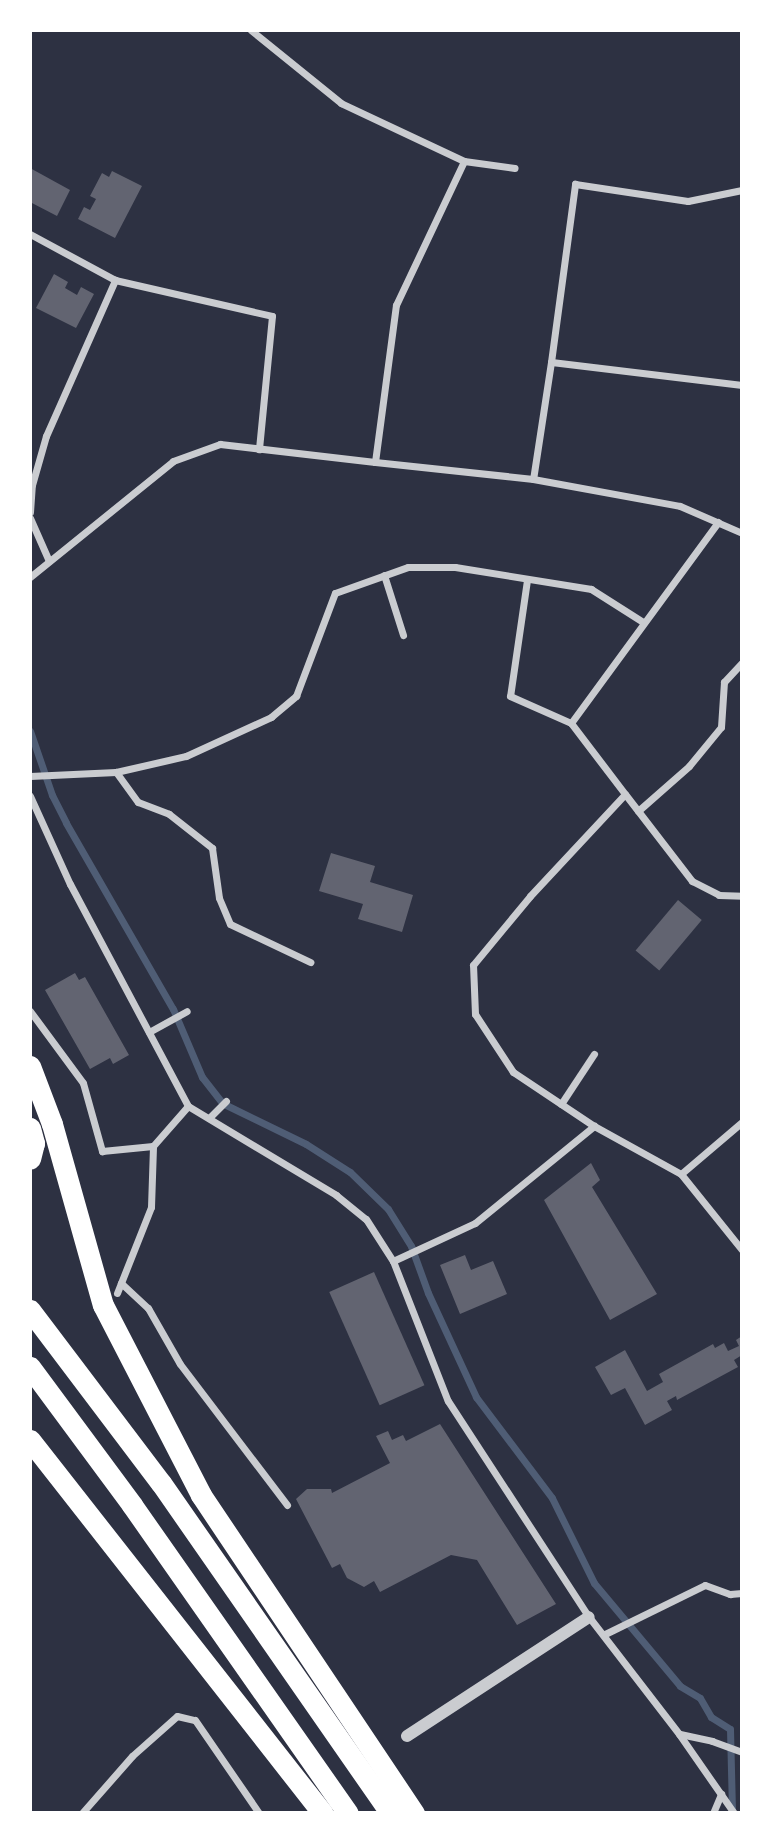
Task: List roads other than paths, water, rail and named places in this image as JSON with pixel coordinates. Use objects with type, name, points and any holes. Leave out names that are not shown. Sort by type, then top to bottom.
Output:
[{"type":"highway","points":[[30,1066],[52,1125],[103,1305],[201,1495],[414,1813]]},
{"type":"highway","points":[[30,1128],[34,1143],[30,1158]]},
{"type":"highway","points":[[30,1310],[215,1559],[390,1813]]},
{"type":"highway","points":[[30,1367],[132,1505],[348,1813]]},
{"type":"highway","points":[[30,1440],[322,1813]]},
{"type":"street","points":[[251,30],[341,103],[464,161],[515,168]]},
{"type":"street","points":[[375,462],[396,305],[464,161]]},
{"type":"street","points":[[533,479],[575,184],[688,201],[742,190]]},
{"type":"street","points":[[30,234],[115,280],[272,316],[259,449]]},
{"type":"street","points":[[49,561],[30,515],[32,485],[46,436],[115,280]]},
{"type":"street","points":[[551,362],[742,385]]},
{"type":"street","points":[[30,577],[173,461],[220,444],[533,479],[680,506],[742,533]]},
{"type":"street","points":[[570,723],[718,522]]},
{"type":"street","points":[[30,776],[116,772],[186,756],[271,717],[296,696],[335,593],[408,567],[455,567],[590,589],[643,622]]},
{"type":"street","points":[[384,575],[403,635]]},
{"type":"street","points":[[527,580],[510,696],[570,723],[692,881],[719,895],[742,896]]},
{"type":"street","points":[[638,811],[689,766],[721,727],[724,682],[742,663]]},
{"type":"street","points":[[116,772],[138,802],[169,814],[212,848],[219,898],[230,924],[310,962]]},
{"type":"street","points":[[625,794],[530,896],[473,965],[475,1014],[513,1072],[594,1126],[681,1174],[742,1250]]},
{"type":"street","points":[[30,796],[70,884],[188,1106],[210,1116],[336,1195],[366,1219],[396,1260],[448,1401],[589,1617],[608,1632],[734,1813]]},
{"type":"street","points":[[30,1011],[83,1083],[102,1151],[153,1146]]},
{"type":"street","points":[[149,1032],[187,1012]]},
{"type":"street","points":[[561,1104],[594,1054]]},
{"type":"street","points":[[210,1116],[226,1101]]},
{"type":"street","points":[[117,1293],[151,1207],[153,1146],[188,1106]]},
{"type":"street","points":[[681,1174],[742,1122]]},
{"type":"street","points":[[396,1260],[475,1223],[594,1126]]},
{"type":"street","points":[[121,1283],[148,1308],[180,1364],[287,1505]]},
{"type":"street","points":[[608,1632],[705,1585],[730,1594],[742,1593]]},
{"type":"street","points":[[407,1736],[589,1617]]},
{"type":"street","points":[[82,1813],[132,1756],[177,1716],[195,1720],[259,1813]]},
{"type":"street","points":[[680,1734],[715,1741],[742,1752]]},
{"type":"street","points":[[713,1813],[721,1795]]},
{"type":"waterway","points":[[30,731],[52,795],[173,1009],[202,1077],[222,1103],[306,1144],[350,1172],[388,1209],[411,1246],[428,1293],[476,1397],[552,1498],[594,1583],[680,1686],[700,1698],[711,1717],[730,1729],[732,1813]]}]
